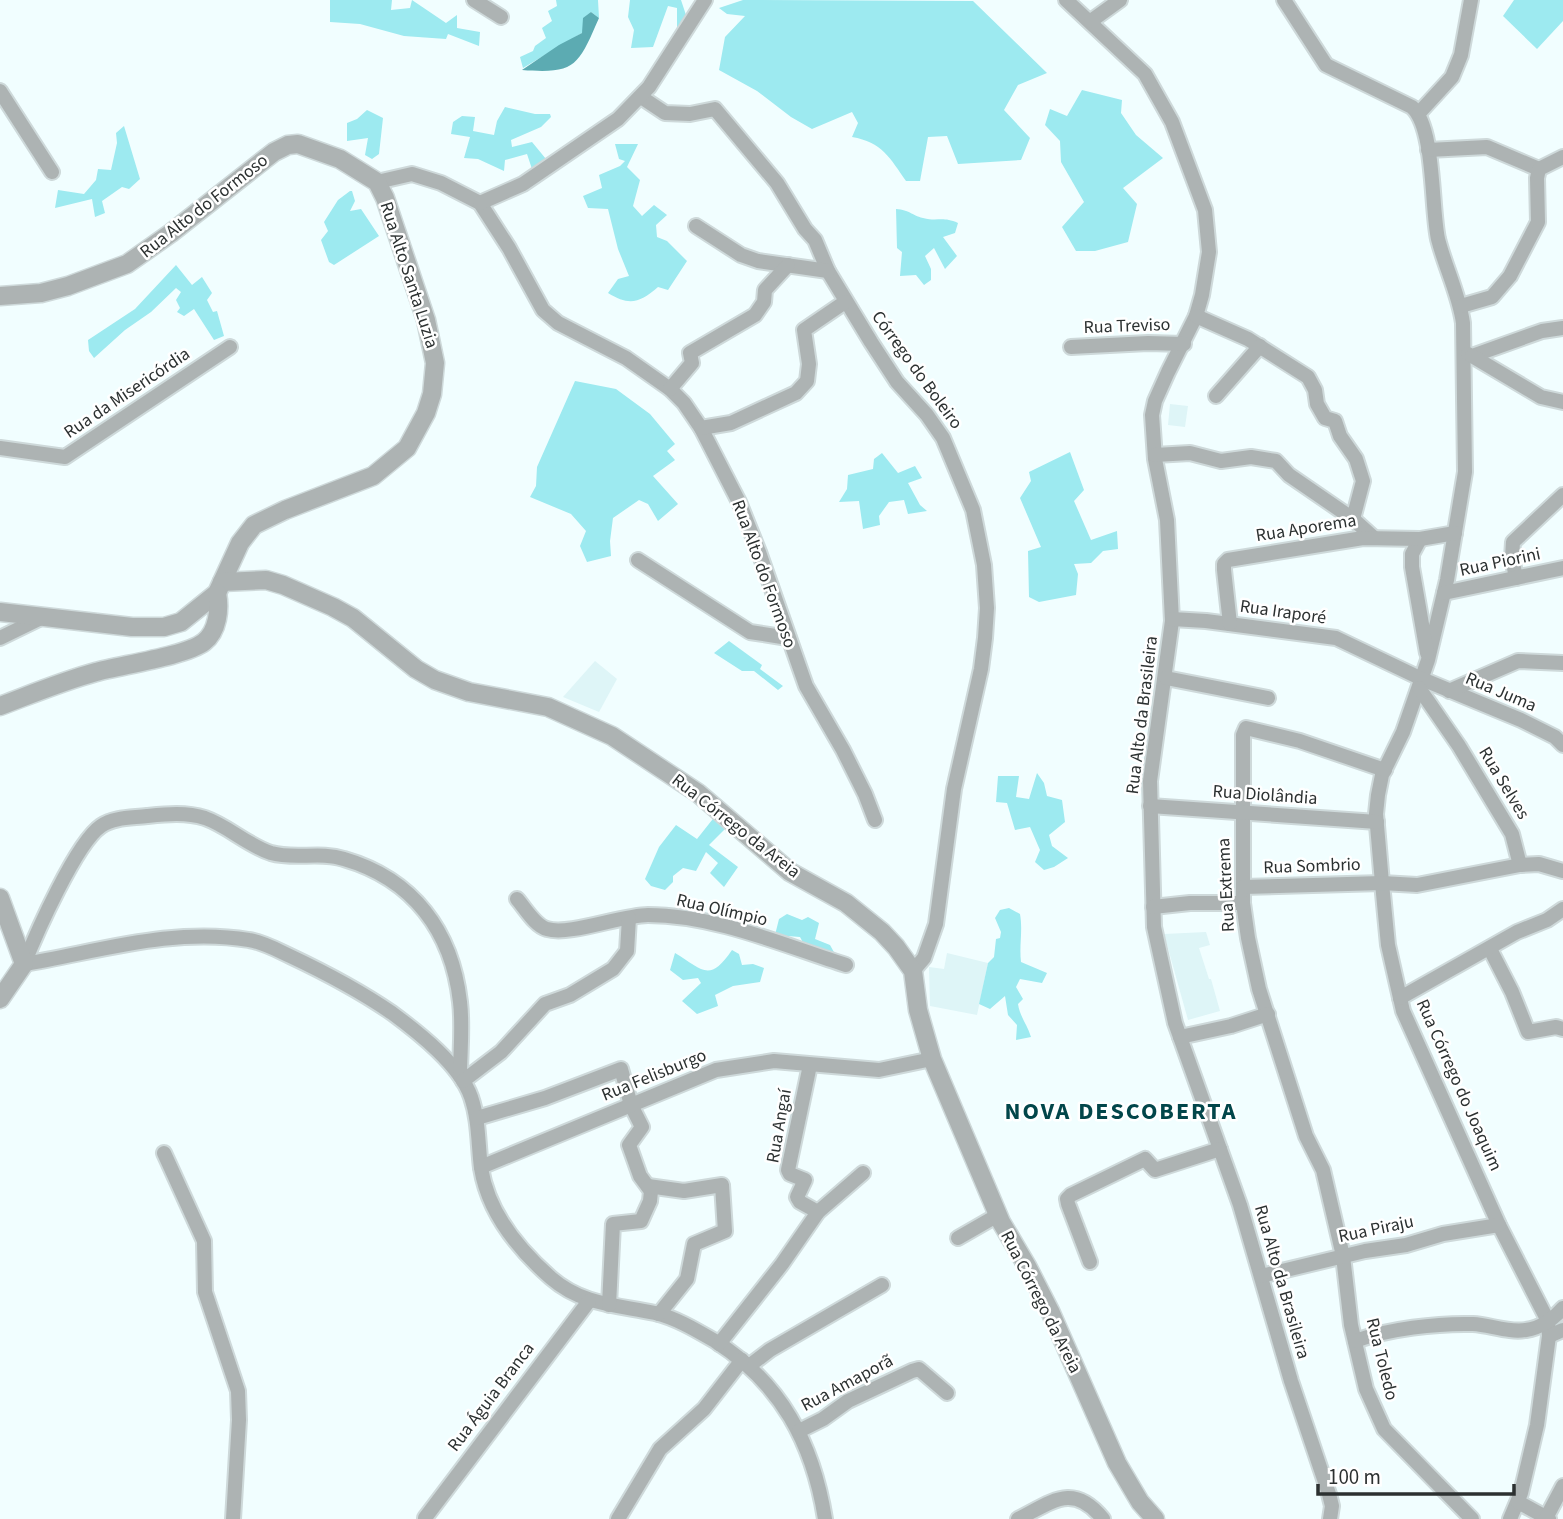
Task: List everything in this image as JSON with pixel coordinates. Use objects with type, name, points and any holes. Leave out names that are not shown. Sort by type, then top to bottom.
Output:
[{"type":"street","points":[[474,0],[501,18]]},
{"type":"street","points":[[377,182],[412,174],[441,183],[480,203],[523,184],[618,119],[641,97],[705,0]]},
{"type":"street","name":"Rua Alto da Brasileira","points":[[1066,0],[1145,74],[1172,122],[1203,203],[1209,253],[1196,316],[1156,401],[1153,415],[1154,455],[1167,520],[1172,619],[1151,772],[1156,939],[1180,1037],[1220,1149],[1261,1276],[1290,1381],[1329,1494],[1332,1506],[1330,1519]]},
{"type":"street","points":[[1091,21],[1121,0]]},
{"type":"street","points":[[1284,0],[1326,65],[1412,107],[1419,113],[1456,69],[1467,31],[1471,0]]},
{"type":"street","points":[[0,91],[52,172]]},
{"type":"street","name":"Córrego do Boleiro","points":[[641,97],[665,113],[690,114],[715,109],[777,183],[805,229],[815,240],[845,302],[898,382],[928,415],[951,453],[973,510],[984,565],[987,608],[981,669],[954,789],[936,924],[924,958],[913,971]]},
{"type":"street","name":"Rua Córrego do Joaquim","points":[[1419,113],[1428,150],[1438,239],[1461,306],[1468,354],[1465,472],[1444,593],[1428,660],[1403,732],[1385,770],[1378,795],[1377,822],[1388,945],[1403,1011],[1499,1225],[1553,1329]]},
{"type":"street","name":"Rua Alto do Formoso","points":[[0,296],[41,293],[127,264],[274,152],[288,145],[298,144],[328,153],[377,182]]},
{"type":"street","points":[[1428,150],[1487,147],[1539,169],[1563,157]]},
{"type":"street","points":[[1461,306],[1492,297],[1510,275],[1538,222],[1539,169]]},
{"type":"street","name":"Rua Alto Santa Luzia","points":[[219,587],[248,531],[285,510],[361,482],[384,470],[414,439],[426,413],[435,379],[434,351],[394,225],[377,182]]},
{"type":"street","name":"Rua Alto do Formoso","points":[[480,203],[509,248],[543,310],[558,323],[626,358],[670,389],[684,403],[701,428],[748,524],[806,686],[843,750],[875,820]]},
{"type":"street","points":[[696,226],[741,255],[758,261],[828,271]]},
{"type":"street","points":[[670,389],[692,363],[690,354],[755,315],[765,302],[765,290],[788,265]]},
{"type":"street","points":[[701,428],[731,423],[796,393],[807,382],[809,364],[804,330],[845,302]]},
{"type":"street","points":[[1196,316],[1260,346],[1308,377],[1315,390],[1317,404],[1325,418],[1335,421],[1340,436],[1356,459],[1363,481],[1353,519]]},
{"type":"street","points":[[1468,354],[1542,331],[1563,328]]},
{"type":"street","name":"Rua Treviso","points":[[1071,347],[1184,344]]},
{"type":"street","points":[[1216,396],[1260,346]]},
{"type":"street","name":"Rua da Misericórdia","points":[[0,448],[65,457],[120,423],[230,347]]},
{"type":"street","points":[[1468,354],[1541,397],[1563,402]]},
{"type":"street","points":[[1154,455],[1190,453],[1221,461],[1251,457],[1276,461],[1306,489],[1353,519],[1374,538]]},
{"type":"street","points":[[1516,578],[1512,558],[1513,542],[1563,495]]},
{"type":"street","name":"Rua Aporema","points":[[1230,624],[1224,569],[1228,560],[1374,538],[1420,539],[1455,533]]},
{"type":"street","points":[[1420,539],[1412,554],[1412,566],[1428,660]]},
{"type":"street","points":[[638,560],[750,632],[788,638]]},
{"type":"street","name":"Rua Piorini","points":[[1444,593],[1563,568]]},
{"type":"street","name":"Rua Córrego da Areia","points":[[219,587],[266,580],[283,584],[353,618],[416,669],[435,680],[469,692],[548,707],[612,736],[698,793],[790,872],[839,899],[868,919],[896,947],[913,971],[918,1010],[933,1059],[998,1215],[1027,1266],[1071,1356],[1116,1464],[1140,1502],[1155,1519]]},
{"type":"street","points":[[0,612],[115,626],[164,626],[186,619],[219,587]]},
{"type":"street","points":[[0,706],[80,677],[199,645],[209,637],[215,626],[219,587]]},
{"type":"street","points":[[0,639],[45,616]]},
{"type":"street","name":"Rua Iraporé","points":[[1172,619],[1336,638],[1420,684]]},
{"type":"street","points":[[1449,691],[1518,661],[1563,663]]},
{"type":"street","points":[[1166,678],[1268,698]]},
{"type":"street","name":"Rua Juma","points":[[1420,684],[1449,691],[1521,720],[1555,737],[1563,745]]},
{"type":"street","name":"Rua Selves","points":[[1420,684],[1512,834],[1520,865]]},
{"type":"street","name":"Rua Extrema","points":[[1343,1256],[1323,1170],[1306,1136],[1254,970],[1243,903],[1243,735],[1246,728],[1300,741],[1385,770]]},
{"type":"street","name":"Rua Diolândia","points":[[1150,806],[1377,822]]},
{"type":"street","points":[[0,999],[24,964],[61,885],[85,843],[103,824],[113,820],[173,813],[207,819],[270,853],[292,857],[330,855],[346,859],[379,874],[410,893],[435,923],[454,973],[460,1002],[462,1078],[477,1118],[481,1167],[493,1206],[517,1241],[564,1289],[589,1301],[659,1314],[685,1324],[745,1363],[780,1402],[799,1431],[821,1493],[825,1519]]},
{"type":"street","name":"Rua Sombrio","points":[[1243,887],[1382,883],[1417,885],[1520,865],[1539,864],[1563,872]]},
{"type":"street","points":[[0,898],[24,964]]},
{"type":"street","name":"Rua Olímpio","points":[[517,899],[534,920],[546,929],[564,930],[647,915],[685,919],[738,930],[846,965]]},
{"type":"street","points":[[1153,907],[1190,903],[1243,903]]},
{"type":"street","points":[[1400,998],[1517,932],[1548,920],[1563,909]]},
{"type":"street","points":[[462,1078],[501,1052],[545,1004],[570,995],[613,968],[627,951],[629,918]]},
{"type":"street","points":[[24,964],[156,939],[192,937],[251,940],[318,969],[367,996],[424,1038],[462,1078]]},
{"type":"street","points":[[1490,949],[1512,992],[1528,1032],[1556,1027],[1563,1029]]},
{"type":"street","points":[[1180,1037],[1231,1026],[1268,1014]]},
{"type":"street","name":"Rua Felisburgo","points":[[481,1167],[716,1070],[774,1061],[879,1070],[933,1059]]},
{"type":"street","name":"Rua Angaí","points":[[810,1065],[788,1170],[790,1174],[805,1180],[797,1197],[800,1202],[818,1212]]},
{"type":"street","points":[[477,1118],[545,1098],[621,1069],[631,1105],[642,1128],[629,1145],[640,1176],[651,1191],[650,1201],[641,1221],[613,1224],[609,1306]]},
{"type":"street","points":[[1090,1262],[1068,1204],[1067,1199],[1071,1195],[1145,1159],[1155,1170],[1220,1149]]},
{"type":"street","points":[[164,1153],[204,1241],[205,1292],[238,1391],[240,1420],[233,1519]]},
{"type":"street","points":[[719,1344],[782,1264],[818,1212],[863,1173]]},
{"type":"street","points":[[648,1186],[684,1191],[722,1185],[725,1231],[694,1244],[687,1279],[659,1314]]},
{"type":"street","points":[[958,1238],[998,1215]]},
{"type":"street","name":"Rua Piraju","points":[[1261,1276],[1343,1256],[1406,1245],[1443,1234],[1499,1225]]},
{"type":"street","name":"Rua Toledo","points":[[1343,1256],[1354,1341],[1366,1389],[1384,1429],[1472,1519]]},
{"type":"street","points":[[618,1519],[660,1449],[704,1409],[745,1363],[882,1285]]},
{"type":"street","name":"Rua Águia Branca","points":[[425,1518],[589,1301]]},
{"type":"street","points":[[1510,1519],[1518,1502],[1537,1425],[1553,1329],[1563,1308]]},
{"type":"street","points":[[1354,1341],[1406,1330],[1469,1324],[1525,1331],[1553,1329]]},
{"type":"street","name":"Rua Amaporã","points":[[799,1431],[823,1419],[848,1401],[919,1369],[947,1393]]},
{"type":"street","points":[[1518,1502],[1547,1518],[1563,1486]]},
{"type":"street","points":[[1018,1519],[1057,1499],[1083,1499],[1092,1505],[1103,1519]]},
{"type":"shaded area","points":[[330,0],[392,0],[391,10],[410,8],[412,0],[446,23],[457,15],[457,28],[480,32],[479,46],[448,34],[446,39],[404,36],[360,24],[330,22]]},
{"type":"shaded area","points":[[556,0],[598,0],[599,18],[591,12],[582,33],[523,68],[520,57],[533,51],[535,46],[546,38],[542,28],[552,21],[548,11],[557,6]]},
{"type":"shaded area","points":[[630,0],[681,0],[686,15],[677,33],[677,8],[668,6],[653,47],[631,48],[634,30],[628,17]]},
{"type":"shaded area","points":[[743,0],[973,1],[1047,73],[1018,85],[1004,110],[1030,138],[1021,160],[958,164],[947,136],[928,137],[920,181],[906,181],[890,158],[878,147],[852,137],[858,123],[852,112],[812,129],[791,117],[757,91],[719,70],[725,37],[745,16],[727,14],[719,8]]},
{"type":"shaded area","points":[[1514,0],[1563,0],[1563,21],[1537,49],[1503,16]]},
{"type":"shaded area","points":[[591,12],[599,18],[586,47],[573,64],[554,70],[522,70],[582,33],[583,18]]},
{"type":"shaded area","points":[[1082,90],[1122,100],[1121,113],[1136,135],[1163,158],[1123,188],[1137,204],[1128,242],[1095,251],[1076,251],[1062,227],[1084,202],[1061,162],[1060,141],[1045,125],[1050,109],[1067,116]]},
{"type":"shaded area","points":[[505,107],[535,114],[550,114],[551,117],[541,127],[511,140],[512,147],[532,142],[546,159],[532,169],[527,154],[505,160],[504,171],[478,159],[464,158],[470,137],[451,134],[453,122],[462,116],[475,117],[473,131],[494,135],[497,121]]},
{"type":"shaded area","points":[[367,110],[383,118],[379,154],[372,159],[365,155],[368,138],[347,141],[347,123]]},
{"type":"shaded area","points":[[124,126],[140,179],[129,189],[122,187],[102,201],[105,213],[95,217],[92,199],[55,208],[58,190],[84,194],[96,180],[98,169],[111,170],[117,143],[116,133]]},
{"type":"shaded area","points":[[615,144],[638,144],[627,167],[640,180],[633,206],[642,216],[654,205],[667,215],[656,225],[657,237],[667,241],[687,261],[668,290],[658,287],[646,297],[634,301],[622,300],[608,293],[618,279],[629,276],[618,249],[608,209],[588,208],[583,196],[602,188],[599,175],[625,161],[619,159]]},
{"type":"shaded area","points":[[350,191],[355,201],[350,211],[361,209],[379,236],[334,265],[329,262],[321,240],[328,231],[324,222],[338,200]]},
{"type":"shaded area","points":[[896,209],[923,218],[958,223],[955,233],[943,237],[957,256],[945,269],[934,248],[925,256],[931,269],[931,280],[924,285],[916,275],[900,276],[902,252],[897,248]]},
{"type":"shaded area","points":[[176,265],[192,285],[202,277],[212,293],[207,300],[213,312],[217,311],[224,336],[214,340],[194,309],[184,316],[177,312],[180,308],[176,300],[181,292],[176,288],[94,358],[89,351],[88,340],[135,309]]},
{"type":"shaded area","points":[[575,381],[616,389],[650,414],[675,444],[667,451],[675,460],[653,476],[678,504],[658,521],[648,504],[639,500],[613,518],[611,556],[587,562],[580,546],[586,531],[571,514],[530,497],[536,486],[537,467]]},
{"type":"shaded area","points":[[1170,404],[1188,406],[1185,427],[1168,425]]},
{"type":"shaded area","points":[[1070,452],[1084,490],[1074,501],[1091,540],[1117,531],[1118,549],[1103,551],[1091,563],[1074,564],[1078,574],[1076,595],[1039,602],[1029,597],[1028,551],[1041,547],[1020,498],[1031,481],[1029,472]]},
{"type":"shaded area","points":[[882,453],[898,473],[915,466],[922,478],[908,483],[920,505],[927,511],[908,514],[904,500],[889,502],[879,516],[880,525],[863,529],[859,501],[839,502],[847,489],[848,475],[873,469],[874,459]]},
{"type":"shaded area","points":[[729,641],[762,665],[760,669],[783,686],[778,690],[754,671],[742,671],[714,653]]},
{"type":"shaded area","points":[[595,661],[617,679],[599,712],[563,697]]},
{"type":"shaded area","points":[[1037,773],[1044,783],[1047,796],[1062,800],[1065,822],[1049,835],[1052,846],[1068,858],[1044,870],[1035,862],[1040,850],[1030,827],[1015,830],[1007,803],[996,802],[998,776],[1019,776],[1016,797],[1029,799]]},
{"type":"shaded area","points":[[716,815],[729,825],[709,845],[738,867],[724,887],[710,873],[718,863],[706,852],[696,871],[683,868],[673,876],[673,882],[665,890],[651,886],[645,879],[659,847],[676,825],[697,839]]},
{"type":"shaded area","points":[[1009,908],[1020,914],[1021,962],[1047,973],[1042,983],[1020,979],[1016,987],[1023,999],[1018,1004],[1019,1009],[1031,1037],[1016,1040],[1017,1025],[1008,1015],[1005,996],[990,1009],[979,1004],[988,963],[994,957],[996,939],[1000,938],[1001,932],[995,918],[1000,910]]},
{"type":"shaded area","points":[[787,914],[802,920],[808,917],[819,923],[815,939],[830,945],[835,954],[807,950],[800,937],[775,935],[779,919]]},
{"type":"shaded area","points":[[1206,932],[1210,945],[1199,948],[1220,1011],[1188,1020],[1164,934]]},
{"type":"shaded area","points":[[732,950],[739,954],[742,965],[753,964],[764,968],[760,982],[733,986],[715,995],[718,1006],[697,1014],[682,1001],[701,983],[698,978],[683,980],[670,970],[675,953],[699,968],[711,970],[724,961]]},
{"type":"shaded area","points":[[947,953],[988,963],[977,1015],[930,1006],[929,967],[944,969]]},
{"type":"district","name":"NOVA DESCOBERTA","points":[[1121,1111]]}]
